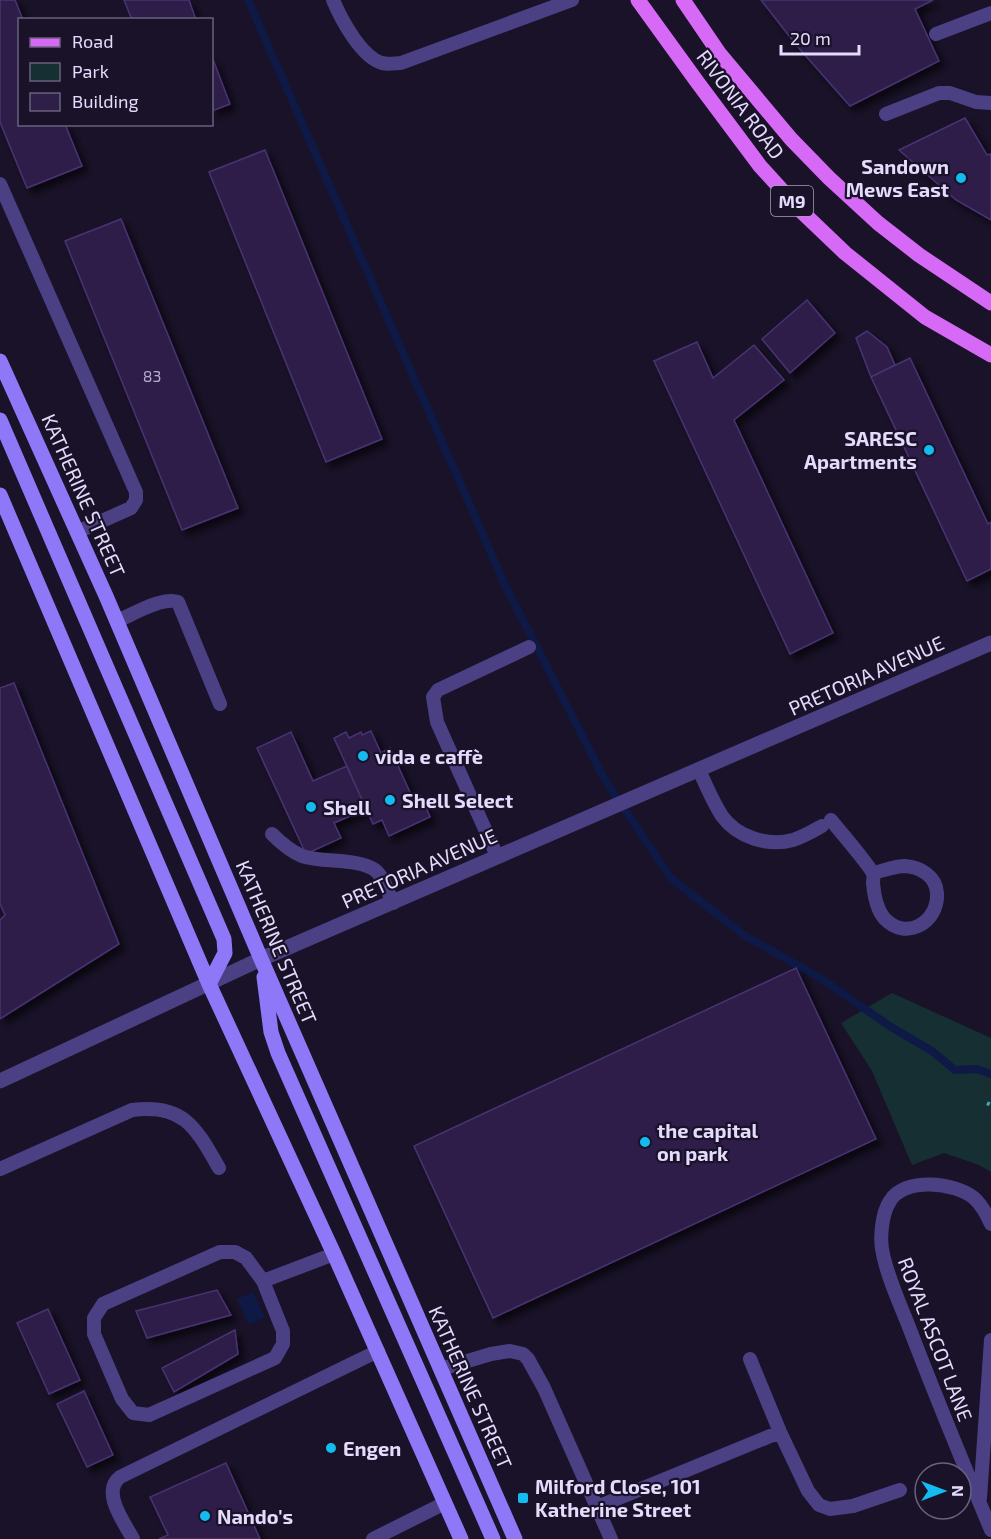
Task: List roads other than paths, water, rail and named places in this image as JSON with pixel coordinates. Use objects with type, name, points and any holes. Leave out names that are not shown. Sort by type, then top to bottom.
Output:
[{"type":"main road","name":"RIVONIA ROAD","points":[[638,0],[760,166],[800,210],[845,253],[925,317],[991,355]]},
{"type":"main road","name":"RIVONIA ROAD","points":[[683,0],[719,53],[791,139],[829,178],[878,223],[919,255],[991,303]]},
{"type":"main road","name":"KATHERINE STREET","points":[[0,361],[117,621],[261,959],[515,1539]]},
{"type":"main road","points":[[0,420],[224,939],[225,953],[210,984]]},
{"type":"main road","points":[[2,504],[210,984],[378,1351],[461,1539]]},
{"type":"main road","points":[[261,959],[271,1032],[278,1053],[493,1539]]},
{"type":"street","name":"PRETORIA AVENUE","points":[[0,1081],[261,959],[991,643]]},
{"type":"lane","points":[[333,0],[339,15],[363,52],[382,63],[402,63],[572,0]]},
{"type":"lane","points":[[936,34],[991,13]]},
{"type":"lane","points":[[886,114],[939,93],[950,93],[976,102],[991,103]]},
{"type":"lane","points":[[0,184],[136,492],[136,500],[131,508],[77,532]]},
{"type":"lane","points":[[117,621],[165,600],[178,602],[220,704]]},
{"type":"lane","points":[[498,856],[436,722],[433,697],[438,690],[529,647]]},
{"type":"lane","points":[[699,770],[729,824],[750,837],[773,843],[790,841],[827,823],[873,873],[875,898],[885,919],[902,928],[919,926],[929,919],[935,910],[937,892],[934,880],[924,871],[905,866],[873,873]]},
{"type":"lane","points":[[272,834],[292,851],[302,855],[319,860],[355,863],[374,870],[382,879],[393,903]]},
{"type":"lane","points":[[0,1169],[132,1110],[145,1108],[161,1110],[185,1119],[200,1134],[219,1168]]},
{"type":"lane","name":"ROYAL ASCOT LANE","points":[[991,1224],[987,1214],[968,1194],[956,1188],[929,1185],[907,1188],[890,1200],[882,1227],[882,1249],[886,1266],[919,1354],[991,1530]]},
{"type":"lane","points":[[220,1252],[235,1252],[246,1258],[263,1281],[283,1331],[284,1344],[275,1358],[149,1414],[132,1413],[122,1399],[94,1335],[94,1318],[103,1304],[220,1252]]},
{"type":"lane","points":[[263,1281],[334,1254]]},
{"type":"lane","name":"ROYAL ASCOT LANE","points":[[980,1504],[991,1340]]},
{"type":"lane","points":[[441,1369],[510,1350],[523,1354],[544,1388],[611,1539]]},
{"type":"lane","points":[[133,1539],[112,1497],[112,1486],[120,1477],[378,1351]]},
{"type":"lane","points":[[750,1359],[780,1432],[808,1491],[819,1505],[830,1509],[853,1506],[900,1490]]},
{"type":"lane","points":[[597,1508],[780,1432]]},
{"type":"lane","points":[[373,1539],[445,1503]]},
{"type":"water","points":[[253,1292],[265,1317],[249,1325],[237,1299]]},
{"type":"waterway","points":[[248,0],[505,585],[606,782],[671,878],[745,936],[819,977],[891,1027],[932,1051],[955,1070],[977,1069],[991,1074]]},
{"type":"place","name":"Sandown Mews East","points":[[961,178]]},
{"type":"place","name":"SARESC Apartments","points":[[929,450]]},
{"type":"place","name":"vida e caffè","points":[[363,756]]},
{"type":"place","name":"Shell Select","points":[[390,800]]},
{"type":"place","name":"Shell","points":[[311,807]]},
{"type":"place","name":"the capital on park","points":[[645,1142]]},
{"type":"place","name":"Engen","points":[[331,1448]]},
{"type":"place","name":"Milford Close, 101 Katherine Street","points":[[523,1498]]},
{"type":"place","name":"Nando's","points":[[205,1516]]}]
